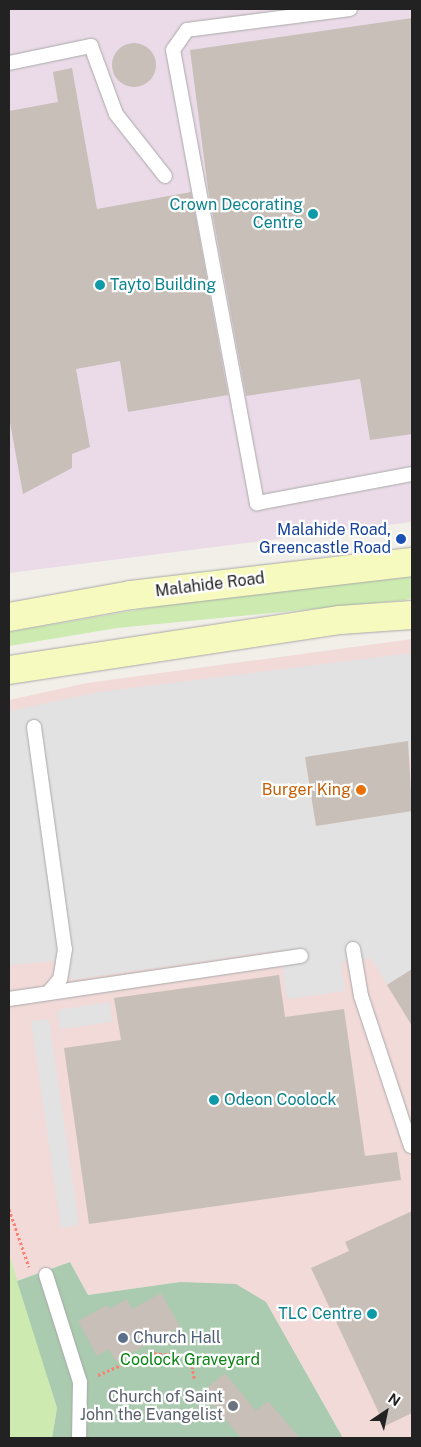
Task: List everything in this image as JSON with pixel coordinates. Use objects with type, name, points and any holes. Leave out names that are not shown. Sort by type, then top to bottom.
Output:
[{"type":"main road","name":"Malahide Road","points":[[9,617],[131,595],[412,562]]},
{"type":"main road","points":[[9,670],[340,620],[412,615]]},
{"type":"lane","points":[[350,9],[187,30],[173,50],[257,503],[412,474]]},
{"type":"lane","points":[[9,62],[91,46],[116,114],[165,176]]},
{"type":"lane","points":[[34,727],[65,949],[60,979],[50,991]]},
{"type":"lane","points":[[353,949],[361,996],[411,1146]]},
{"type":"lane","points":[[9,999],[50,991],[301,956]]},
{"type":"lane","points":[[47,1279],[80,1382],[79,1438]]},
{"type":"path","points":[[9,1209],[35,1282],[47,1279]]},
{"type":"path","points":[[80,1382],[149,1353],[190,1356],[194,1381]]},
{"type":"shaded area","points":[[9,9],[412,9],[412,522],[9,573]]},
{"type":"shaded area","points":[[412,639],[412,1438],[343,1438],[266,1302],[180,1282],[88,1295],[70,1262],[17,1281],[9,1253],[9,700],[87,683]]},
{"type":"shaded area","points":[[412,653],[412,768],[407,741],[305,758],[316,826],[412,811],[412,969],[387,985],[371,958],[341,962],[345,991],[287,999],[280,950],[70,980],[68,960],[9,965],[9,711],[98,692]]},
{"type":"shaded area","points":[[110,1002],[112,1022],[60,1029],[57,1010]]},
{"type":"shaded area","points":[[49,1019],[79,1225],[61,1228],[31,1021]]},
{"type":"green space","points":[[412,577],[412,598],[405,600],[117,628],[9,646],[9,632],[206,598]]},
{"type":"green space","points":[[9,1253],[57,1408],[52,1438],[9,1438]]},
{"type":"green space","name":"Coolock Graveyard","points":[[70,1262],[88,1295],[180,1282],[236,1284],[266,1302],[343,1438],[52,1438],[57,1408],[17,1281]]},
{"type":"building","name":"Crown Decorating Centre","points":[[412,18],[412,434],[370,440],[360,379],[246,396],[208,189],[190,50]]},
{"type":"building","points":[[130,43],[138,43],[150,49],[156,65],[150,81],[138,87],[130,87],[118,81],[112,69],[112,61],[118,49]]},
{"type":"building","name":"Tayto Building","points":[[72,68],[97,209],[191,192],[228,395],[128,412],[120,361],[76,369],[90,447],[72,454],[72,468],[23,494],[9,417],[9,111],[58,102],[53,72]]},
{"type":"building","name":"Burger King","points":[[408,741],[412,811],[316,826],[305,757]]},
{"type":"building","points":[[412,969],[412,1026],[387,985]]},
{"type":"building","name":"Odeon Coolock","points":[[279,975],[285,1017],[344,1009],[365,1156],[397,1152],[401,1180],[89,1224],[64,1048],[121,1040],[114,998]]},
{"type":"building","name":"TLC Centre","points":[[412,1211],[412,1413],[385,1426],[311,1268],[349,1251],[345,1242]]},
{"type":"building","name":"Church Hall","points":[[161,1293],[180,1327],[116,1361],[109,1349],[97,1356],[78,1321],[107,1305],[109,1309],[127,1299],[132,1309]]},
{"type":"building","name":"Church of Saint John the Evangelist","points":[[225,1373],[256,1411],[268,1401],[300,1438],[241,1438],[202,1392]]},
{"type":"place","name":"Crown Decorating Centre","points":[[313,214]]},
{"type":"place","name":"Tayto Building","points":[[100,285]]},
{"type":"place","name":"Malahide Road, Greencastle Road","points":[[401,539]]},
{"type":"place","name":"Burger King","points":[[361,790]]},
{"type":"place","name":"Odeon Coolock","points":[[214,1100]]},
{"type":"place","name":"TLC Centre","points":[[372,1314]]},
{"type":"place","name":"Church Hall","points":[[123,1338]]},
{"type":"place","name":"Church of Saint John the Evangelist","points":[[233,1406]]}]
